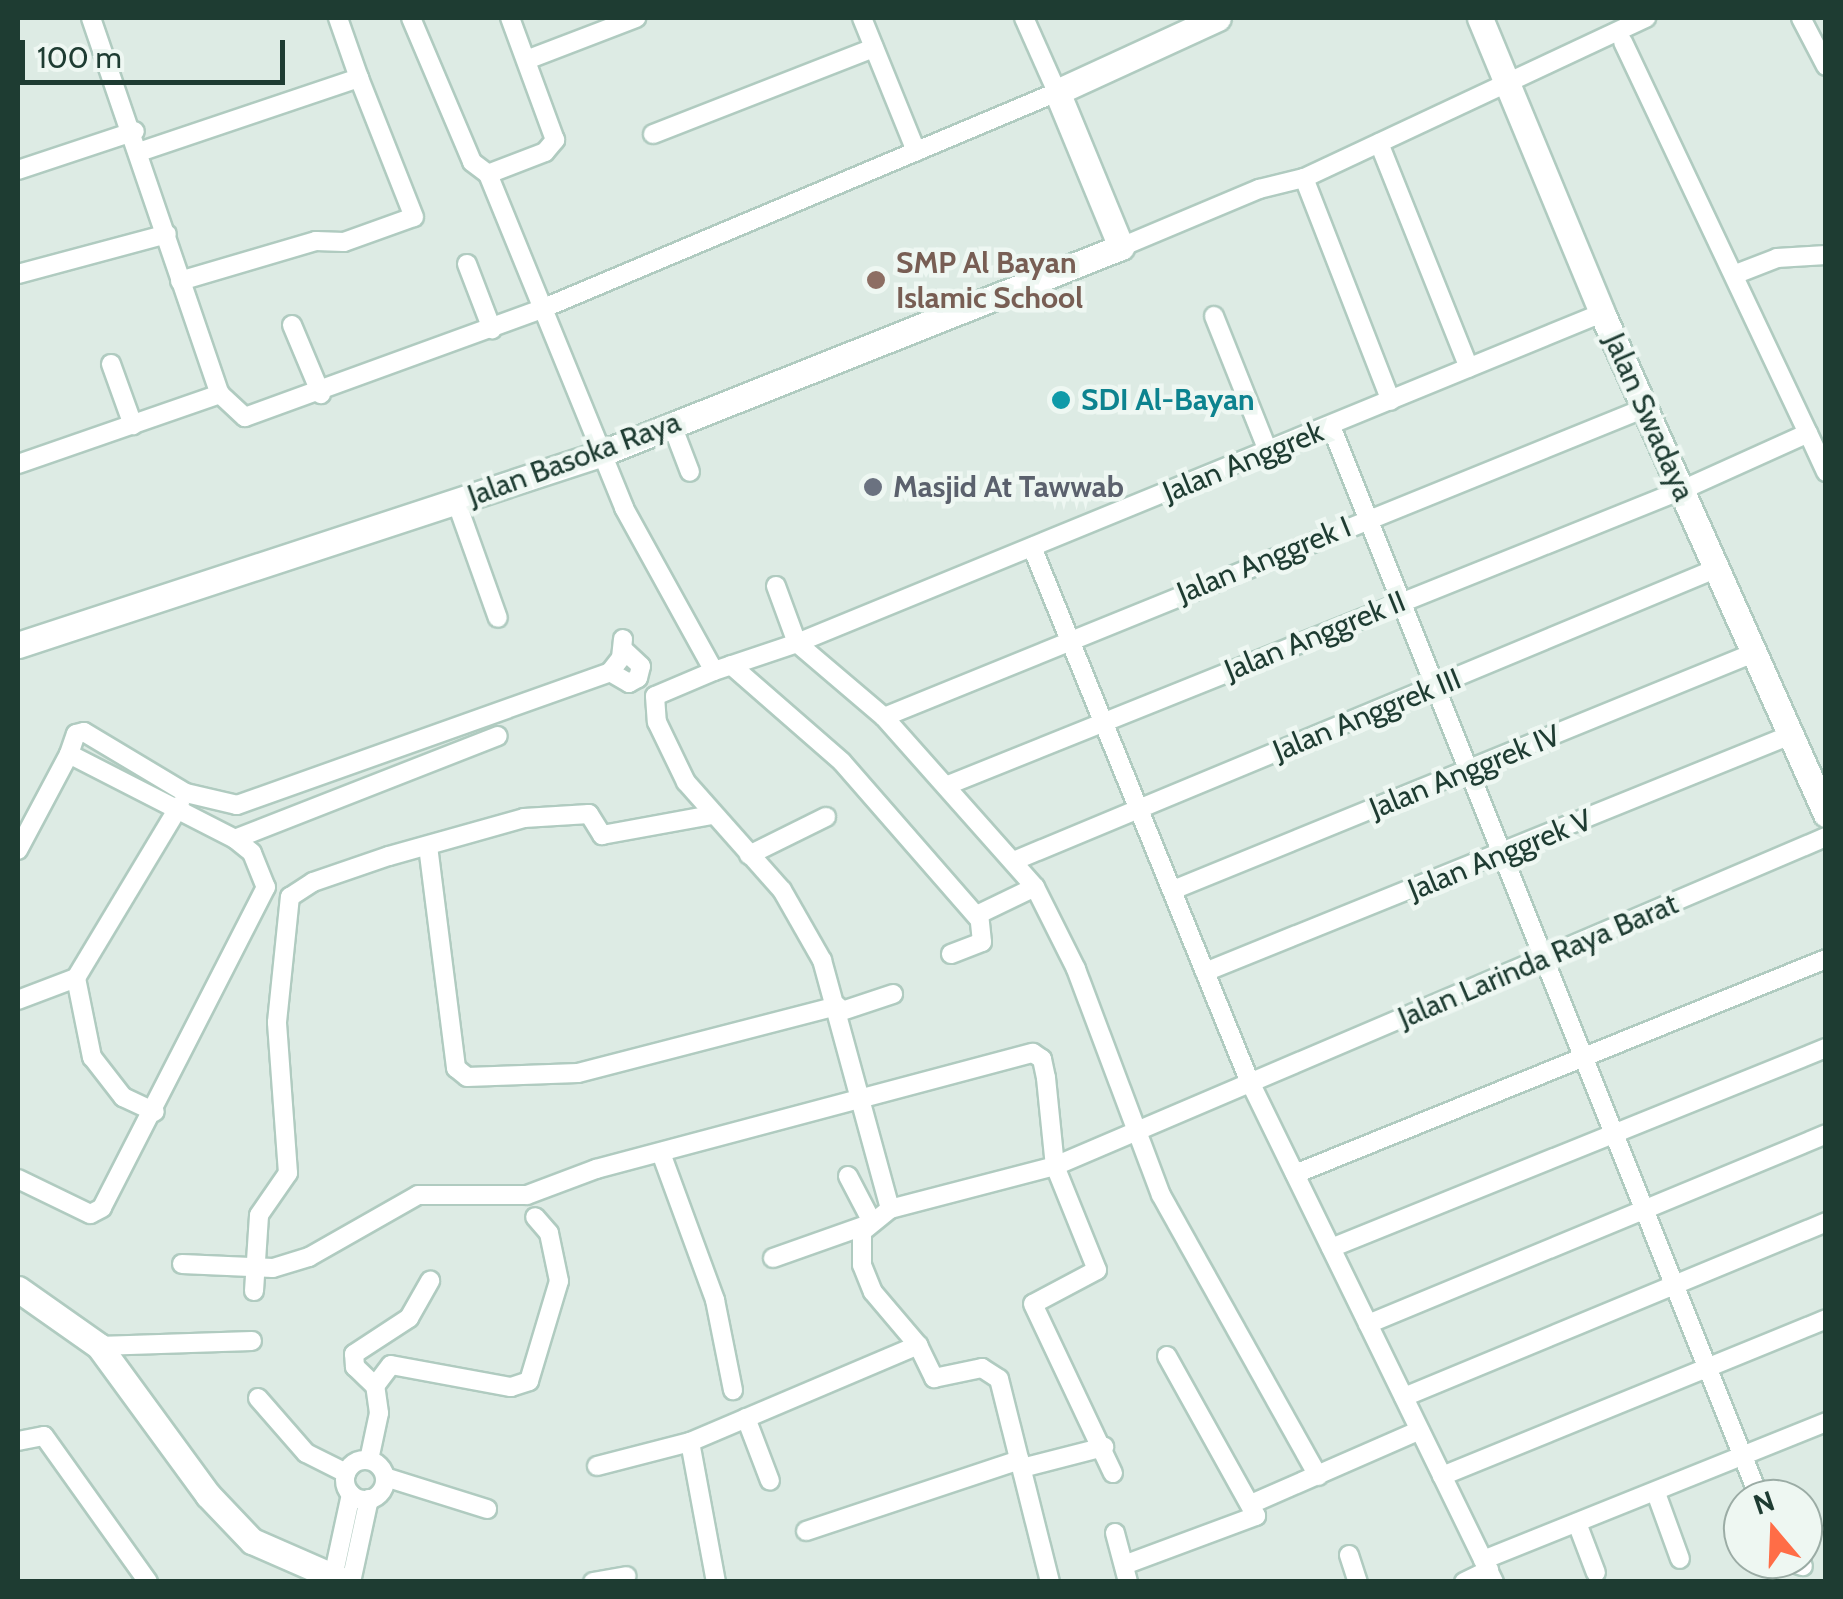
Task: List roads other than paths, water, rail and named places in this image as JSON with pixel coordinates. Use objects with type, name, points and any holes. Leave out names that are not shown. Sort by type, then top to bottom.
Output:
[{"type":"street","points":[[91,18],[142,151],[180,281],[220,394],[245,417],[321,394],[544,308],[1057,92],[1186,24],[1218,18]]},
{"type":"street","points":[[180,281],[316,240],[344,242],[414,218],[338,18]]},
{"type":"street","points":[[412,18],[472,162],[488,174],[600,454],[723,668],[842,762],[977,917],[982,942],[951,954]]},
{"type":"street","points":[[488,174],[545,152],[555,140],[529,60],[510,18]]},
{"type":"street","points":[[529,60],[636,18]]},
{"type":"street","points":[[862,18],[916,150]]},
{"type":"street","points":[[1024,18],[1121,247],[1275,183],[1304,178],[1633,25],[1736,274],[1826,472]]},
{"type":"street","name":"Jalan Swadaya","points":[[1480,18],[1602,313],[1826,814]]},
{"type":"street","points":[[1801,18],[1826,66]]},
{"type":"street","points":[[652,134],[874,48]]},
{"type":"street","points":[[142,151],[359,78]]},
{"type":"street","points":[[18,170],[135,131]]},
{"type":"street","points":[[1379,143],[1469,368]]},
{"type":"street","points":[[1304,178],[1391,401]]},
{"type":"street","points":[[18,274],[166,234]]},
{"type":"street","name":"Jalan Basoka Raya","points":[[18,645],[600,454],[1121,247]]},
{"type":"street","points":[[1736,274],[1776,258],[1826,255]]},
{"type":"street","points":[[467,264],[492,329]]},
{"type":"street","name":"Jalan Anggrek","points":[[712,815],[686,782],[652,707],[655,696],[798,642],[1602,313]]},
{"type":"street","points":[[1214,316],[1268,451]]},
{"type":"street","points":[[292,324],[321,394]]},
{"type":"street","points":[[111,364],[133,425]]},
{"type":"street","points":[[18,464],[220,394]]},
{"type":"street","name":"Jalan Anggrek I","points":[[884,716],[1645,408]]},
{"type":"street","points":[[672,425],[690,472]]},
{"type":"street","points":[[1331,426],[1466,772],[1503,854],[1753,1479]]},
{"type":"street","name":"Jalan Anggrek II","points":[[948,785],[1400,600],[1682,490],[1808,433]]},
{"type":"street","points":[[456,501],[498,618]]},
{"type":"street","points":[[1032,546],[1249,1080],[1489,1570]]},
{"type":"street","name":"Jalan Anggrek III","points":[[1016,860],[1718,568]]},
{"type":"street","points":[[776,586],[798,642],[884,716],[1016,860],[1035,887],[1076,968],[1132,1129],[1161,1195],[1318,1476]]},
{"type":"street","points":[[18,850],[76,734],[84,732],[186,793],[237,804],[610,672],[624,644]]},
{"type":"street","name":"Jalan Anggrek IV","points":[[1173,890],[1756,652]]},
{"type":"street","points":[[442,729],[451,754]]},
{"type":"street","name":"Jalan Anggrek V","points":[[1205,972],[1793,734]]},
{"type":"street","points":[[235,839],[498,736]]},
{"type":"street","points":[[18,1179],[90,1214],[97,1212],[156,1112],[262,902],[264,875],[235,839],[176,813],[69,754]]},
{"type":"street","points":[[18,1000],[76,978],[186,793]]},
{"type":"street","points":[[254,1291],[252,1267],[258,1215],[288,1173],[276,1022],[290,896],[313,882],[548,814],[588,814],[602,835],[712,815],[749,856],[809,932],[838,1009],[890,1209]]},
{"type":"street","points":[[749,856],[826,817]]},
{"type":"street","name":"Jalan Larinda Raya Barat","points":[[773,1258],[868,1223],[890,1209],[1055,1166],[1132,1129],[1543,961],[1826,838]]},
{"type":"street","points":[[428,846],[456,1068],[467,1077],[578,1074],[893,994]]},
{"type":"street","points":[[977,917],[1035,887]]},
{"type":"street","points":[[1295,1174],[1826,959]]},
{"type":"street","points":[[76,978],[92,1058],[123,1096],[156,1112]]},
{"type":"street","points":[[1331,1248],[1826,1048]]},
{"type":"street","points":[[182,1264],[252,1267],[291,1263],[418,1194],[527,1194],[661,1153],[1033,1053],[1042,1059],[1055,1166],[1096,1270],[1033,1304],[1113,1473]]},
{"type":"street","points":[[1368,1324],[1826,1134]]},
{"type":"street","points":[[661,1153],[715,1300],[734,1390]]},
{"type":"street","points":[[848,1176],[868,1223],[859,1245],[873,1292],[918,1346],[934,1378],[982,1368],[994,1373],[1050,1582]]},
{"type":"street","points":[[375,1386],[391,1365],[404,1364],[511,1387],[526,1384],[560,1281],[549,1233],[534,1217]]},
{"type":"street","points":[[1404,1397],[1826,1222]]},
{"type":"street","points":[[369,1460],[379,1413],[375,1386],[355,1366],[354,1354],[409,1318],[430,1281]]},
{"type":"street","points":[[18,1289],[99,1346],[208,1495],[252,1541],[340,1581],[360,1496],[385,1477]]},
{"type":"street","points":[[1442,1476],[1826,1319]]},
{"type":"street","points":[[99,1346],[252,1342]]},
{"type":"street","points":[[598,1466],[690,1442],[918,1346]]},
{"type":"street","points":[[1115,1533],[1126,1573],[1255,1518],[1251,1504],[1168,1356]]},
{"type":"street","points":[[258,1398],[306,1453],[346,1472],[360,1496]]},
{"type":"street","points":[[746,1418],[770,1481]]},
{"type":"street","points":[[1464,1582],[1577,1523],[1826,1422]]},
{"type":"street","points":[[1251,1504],[1420,1430]]},
{"type":"street","points":[[18,1441],[44,1436],[148,1582]]},
{"type":"street","points":[[690,1442],[716,1582]]},
{"type":"street","points":[[806,1531],[1021,1464],[1104,1447]]},
{"type":"street","points":[[346,1472],[369,1460]]},
{"type":"street","points":[[369,1460],[385,1477],[487,1509]]},
{"type":"street","points":[[1656,1493],[1680,1559]]},
{"type":"street","points":[[1577,1523],[1596,1573]]},
{"type":"street","points":[[1349,1555],[1358,1582]]},
{"type":"street","points":[[593,1582],[626,1576]]},
{"type":"place","name":"SMP Al Bayan Islamic School","points":[[876,280]]},
{"type":"place","name":"SDI Al-Bayan","points":[[1061,400]]},
{"type":"place","name":"Masjid At Tawwab","points":[[873,487]]}]
